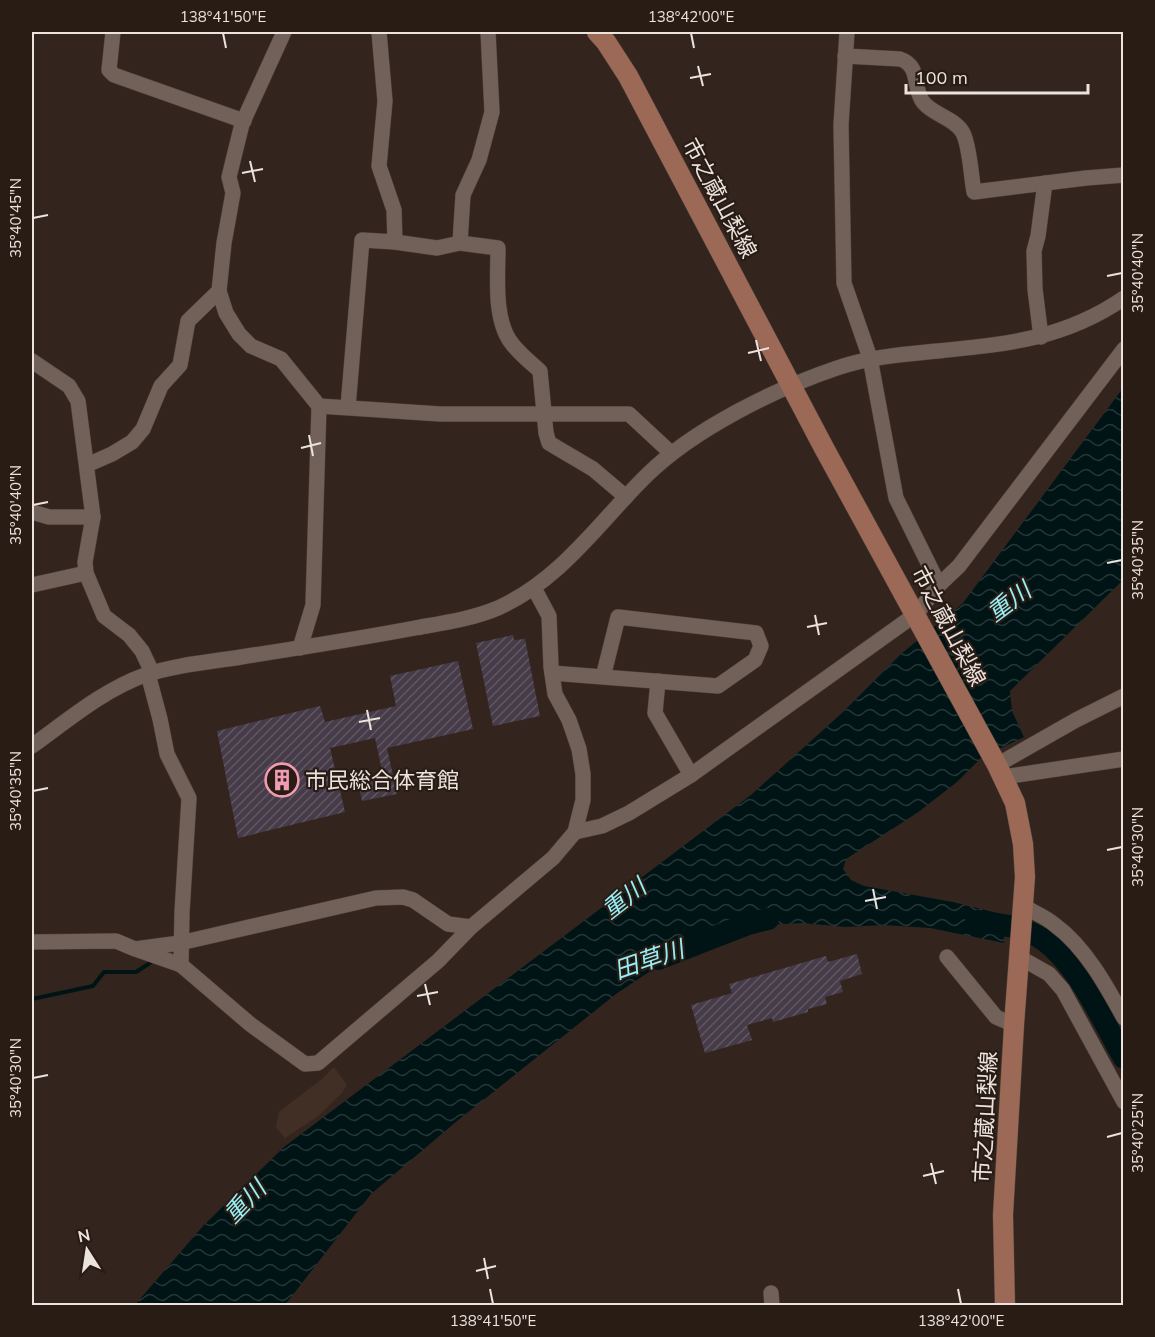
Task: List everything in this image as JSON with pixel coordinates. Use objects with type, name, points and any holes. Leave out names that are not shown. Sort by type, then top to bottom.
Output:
[{"type":"main road","name":"市之蔵山梨線","points":[[597,32],[628,76],[998,767],[1015,803],[1023,844],[1025,877],[1003,1215],[1005,1305]]},
{"type":"street","points":[[113,32],[109,70],[114,75],[244,122]]},
{"type":"street","points":[[284,32],[244,122],[229,177],[233,193],[224,243],[219,291],[226,313],[239,334],[251,346],[281,360],[319,406],[313,605],[300,648]]},
{"type":"street","points":[[378,32],[385,102],[379,166],[394,210],[395,242]]},
{"type":"street","points":[[460,243],[463,195],[479,160],[492,112],[489,32]]},
{"type":"street","points":[[847,32],[841,125],[844,283],[870,358],[896,498],[939,585]]},
{"type":"street","points":[[845,56],[907,61],[916,73],[919,97],[925,106],[959,127],[964,135],[974,192],[1124,175]]},
{"type":"street","points":[[1041,337],[1035,289],[1034,251],[1045,183]]},
{"type":"street","points":[[348,407],[362,240],[437,248],[460,243],[498,248],[498,303],[506,333],[512,344],[540,371],[549,443],[593,469],[626,497]]},
{"type":"street","points":[[87,465],[132,442],[143,429],[161,386],[180,365],[188,321],[219,291]]},
{"type":"street","points":[[32,746],[100,698],[129,681],[148,674],[334,644],[472,617],[496,609],[534,588],[572,556],[626,497],[671,453],[701,433],[760,401],[835,368],[870,358],[998,345],[1041,337],[1073,327],[1124,298]]},
{"type":"street","points":[[575,832],[602,826],[691,775],[918,618],[939,585],[959,566],[1124,349]]},
{"type":"street","points":[[32,361],[69,386],[78,401],[93,518],[85,562],[86,573],[104,616],[129,635],[142,651],[150,668],[148,674],[160,719],[166,754],[189,798],[180,943],[182,965]]},
{"type":"street","points":[[319,406],[409,413],[629,414],[671,453]]},
{"type":"street","points":[[32,512],[50,518],[93,518]]},
{"type":"street","points":[[32,585],[86,573]]},
{"type":"street","points":[[32,942],[116,941],[182,965],[250,1024],[305,1064],[318,1064],[438,961],[471,927],[553,858],[575,832],[583,800],[583,774],[579,750],[569,720],[555,694],[549,616],[534,588]]},
{"type":"street","points":[[552,673],[603,677],[658,681],[718,686],[755,660],[761,645],[756,633],[618,617],[603,677]]},
{"type":"street","points":[[658,681],[655,713],[691,775]]},
{"type":"street","points":[[998,767],[1076,720],[1124,696]]},
{"type":"street","points":[[998,767],[1124,759]]},
{"type":"street","points":[[135,949],[180,943],[376,898],[403,897],[413,900],[448,924],[471,927]]},
{"type":"street","points":[[1023,909],[1055,924],[1076,944],[1111,994],[1124,1018]]},
{"type":"street","points":[[1020,955],[1049,974],[1063,990],[1124,1102]]},
{"type":"street","points":[[946,957],[996,1017],[1014,1025]]},
{"type":"shaded area","points":[[334,1067],[347,1085],[342,1093],[317,1117],[285,1138],[276,1127],[279,1112]]},
{"type":"water","name":"重川","points":[[1123,388],[1123,580],[1010,691],[1012,711],[1024,737],[982,757],[957,782],[917,813],[846,859],[843,869],[851,880],[864,886],[953,902],[1005,915],[1004,943],[930,928],[884,925],[846,927],[802,923],[715,928],[616,994],[457,1121],[371,1194],[285,1305],[134,1306],[203,1226],[284,1147],[751,795],[842,713],[901,654],[963,603]]},
{"type":"building","points":[[513,635],[514,640],[525,639],[540,716],[493,726],[476,643]]},
{"type":"building","points":[[458,661],[473,729],[387,748],[397,794],[362,801],[358,781],[383,775],[375,738],[330,748],[345,812],[238,838],[217,731],[320,706],[325,722],[396,706],[390,676]]},
{"type":"building","points":[[857,954],[862,974],[840,981],[843,992],[825,997],[827,1004],[773,1022],[772,1018],[747,1025],[752,1040],[705,1053],[691,1005],[732,993],[729,984],[826,956],[828,962]]},
{"type":"waterway","name":"田草川","points":[[658,959],[748,924],[768,919]]},
{"type":"waterway","name":"田草川","points":[[976,921],[1025,930],[1053,948],[1077,976],[1124,1058]]},
{"type":"waterway","points":[[32,999],[93,986],[104,972],[136,972],[150,963]]},
{"type":"place","name":"市民総合体育館","points":[[282,780]]}]
